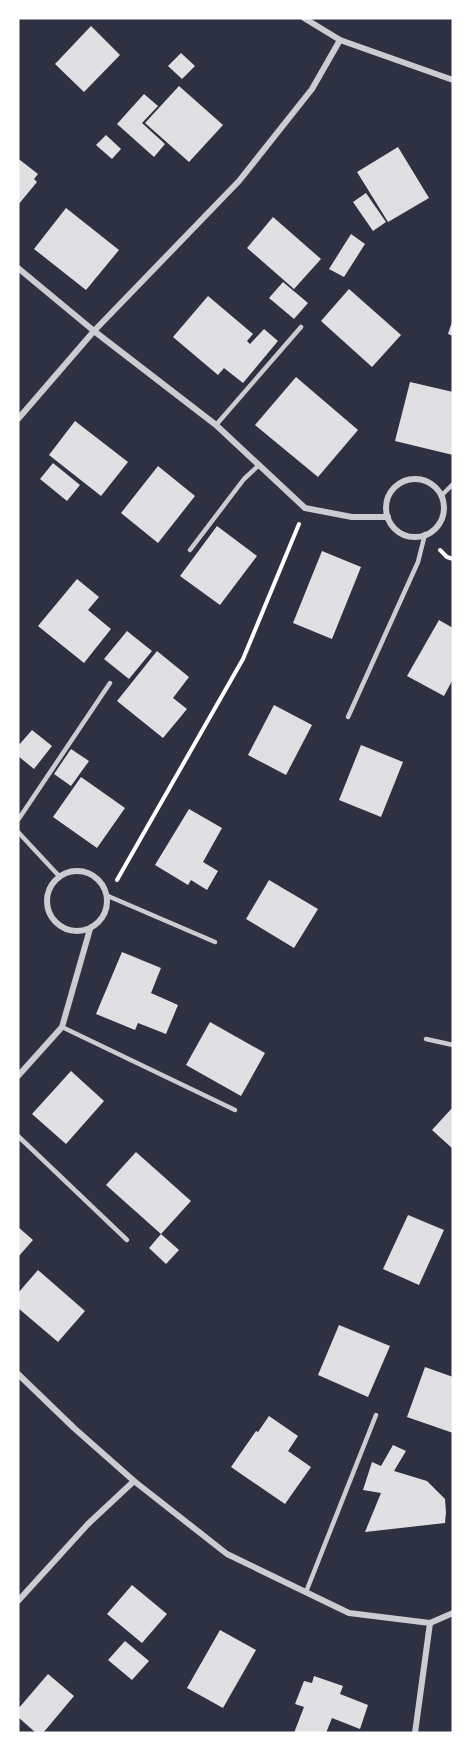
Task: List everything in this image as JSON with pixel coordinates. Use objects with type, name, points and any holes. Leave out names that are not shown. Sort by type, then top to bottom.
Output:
[{"type":"street","points":[[304,18],[340,40],[453,80]]},
{"type":"street","points":[[18,419],[94,331],[239,181],[312,88],[340,40]]},
{"type":"street","points":[[18,268],[94,331],[216,425],[305,508],[352,518],[388,517]]},
{"type":"street","points":[[419,479],[428,482],[436,488],[444,505],[440,523],[433,530],[416,536],[399,531],[388,517],[386,507],[388,498],[400,483],[409,480],[419,479]]},
{"type":"street","points":[[68,871],[89,872],[105,886],[108,896],[108,907],[98,923],[90,929],[80,931],[61,927],[49,912],[47,902],[52,883],[68,871]]},
{"type":"street","points":[[18,1076],[62,1027],[90,929]]},
{"type":"street","points":[[18,1374],[74,1428],[134,1480],[227,1554],[349,1613],[430,1623],[453,1613]]},
{"type":"street","points":[[18,1601],[88,1524],[134,1480]]},
{"type":"street","points":[[415,1733],[430,1623]]},
{"type":"lane","points":[[216,425],[301,327]]},
{"type":"lane","points":[[190,550],[244,479],[259,465]]},
{"type":"lane","points":[[441,496],[453,484]]},
{"type":"lane","points":[[348,717],[418,562],[425,534]]},
{"type":"lane","points":[[18,820],[110,683]]},
{"type":"lane","points":[[18,832],[59,876]]},
{"type":"lane","points":[[108,896],[215,942]]},
{"type":"lane","points":[[62,1027],[235,1110]]},
{"type":"lane","points":[[426,1039],[453,1046]]},
{"type":"lane","points":[[18,1136],[127,1240]]},
{"type":"lane","points":[[306,1592],[376,1415]]},
{"type":"path","points":[[108,896],[243,659],[305,508]]},
{"type":"building","points":[[91,26],[120,55],[84,92],[55,64]]},
{"type":"building","points":[[181,53],[195,66],[182,79],[168,66]]},
{"type":"building","points":[[179,86],[223,125],[189,162],[145,123]]},
{"type":"building","points":[[144,94],[158,106],[142,123],[165,144],[154,157],[117,124]]},
{"type":"building","points":[[106,135],[121,149],[112,159],[96,145]]},
{"type":"building","points":[[398,147],[429,198],[388,222],[357,172]]},
{"type":"building","points":[[20,160],[38,174],[34,179],[37,182],[18,205],[18,162]]},
{"type":"building","points":[[366,193],[386,222],[373,231],[353,202]]},
{"type":"building","points":[[66,208],[119,250],[86,290],[34,249]]},
{"type":"building","points":[[273,217],[321,259],[294,289],[247,248]]},
{"type":"building","points":[[351,234],[365,244],[344,277],[329,269]]},
{"type":"building","points":[[283,282],[308,303],[294,319],[269,298]]},
{"type":"building","points":[[349,289],[401,335],[372,367],[321,321]]},
{"type":"building","points":[[208,296],[253,334],[247,341],[250,344],[264,329],[278,341],[243,383],[224,368],[218,375],[173,337]]},
{"type":"building","points":[[453,319],[453,336],[448,334]]},
{"type":"building","points":[[296,377],[358,430],[318,477],[255,425]]},
{"type":"building","points":[[410,382],[453,392],[453,455],[395,441]]},
{"type":"building","points":[[75,421],[128,462],[101,496],[49,455]]},
{"type":"building","points":[[53,463],[80,485],[67,501],[40,479]]},
{"type":"building","points":[[158,466],[195,496],[158,543],[121,513]]},
{"type":"building","points":[[217,526],[257,556],[220,605],[180,576]]},
{"type":"building","points":[[322,551],[361,567],[332,639],[293,623]]},
{"type":"building","points":[[77,579],[99,597],[88,610],[111,629],[84,663],[38,626]]},
{"type":"building","points":[[439,620],[453,628],[453,679],[444,696],[407,676]]},
{"type":"building","points":[[127,631],[152,651],[129,679],[104,659]]},
{"type":"building","points":[[157,651],[189,677],[173,698],[187,709],[163,738],[117,701]]},
{"type":"building","points":[[274,705],[312,725],[286,775],[248,755]]},
{"type":"building","points":[[32,730],[52,746],[34,769],[18,756],[18,746]]},
{"type":"building","points":[[361,745],[403,762],[381,817],[339,800]]},
{"type":"building","points":[[71,749],[89,761],[71,786],[54,774]]},
{"type":"building","points":[[81,777],[125,808],[97,848],[53,817]]},
{"type":"building","points":[[189,809],[222,828],[203,862],[218,871],[207,890],[191,880],[188,885],[155,865]]},
{"type":"building","points":[[269,880],[318,909],[294,948],[246,919]]},
{"type":"building","points":[[122,952],[161,968],[151,993],[178,1005],[166,1034],[138,1023],[135,1030],[96,1014]]},
{"type":"building","points":[[210,1022],[265,1053],[241,1096],[186,1065]]},
{"type":"building","points":[[71,1071],[104,1101],[66,1144],[32,1114]]},
{"type":"building","points":[[453,1107],[453,1149],[432,1130]]},
{"type":"building","points":[[136,1152],[191,1201],[161,1234],[106,1185]]},
{"type":"building","points":[[408,1215],[444,1230],[419,1285],[383,1269]]},
{"type":"building","points":[[18,1227],[33,1240],[18,1257]]},
{"type":"building","points":[[161,1234],[179,1250],[166,1264],[149,1248]]},
{"type":"building","points":[[38,1270],[85,1311],[58,1342],[18,1308],[18,1293]]},
{"type":"building","points":[[339,1325],[390,1346],[368,1397],[318,1375]]},
{"type":"building","points":[[425,1367],[453,1377],[453,1433],[407,1417]]},
{"type":"building","points":[[269,1416],[298,1436],[288,1451],[311,1467],[285,1504],[231,1467]]},
{"type":"building","points":[[393,1445],[406,1451],[394,1471],[427,1481],[445,1499],[445,1523],[365,1532],[381,1493],[363,1490],[372,1462],[381,1466]]},
{"type":"building","points":[[132,1585],[167,1614],[142,1643],[107,1614]]},
{"type":"building","points":[[220,1630],[256,1650],[223,1708],[187,1688]]},
{"type":"building","points":[[125,1641],[149,1661],[132,1680],[108,1660]]},
{"type":"building","points":[[48,1674],[74,1696],[43,1733],[36,1733],[18,1717],[18,1709]]},
{"type":"building","points":[[314,1676],[343,1686],[340,1694],[368,1705],[360,1729],[332,1718],[326,1733],[294,1733],[304,1707],[295,1704],[304,1681],[312,1683]]}]
